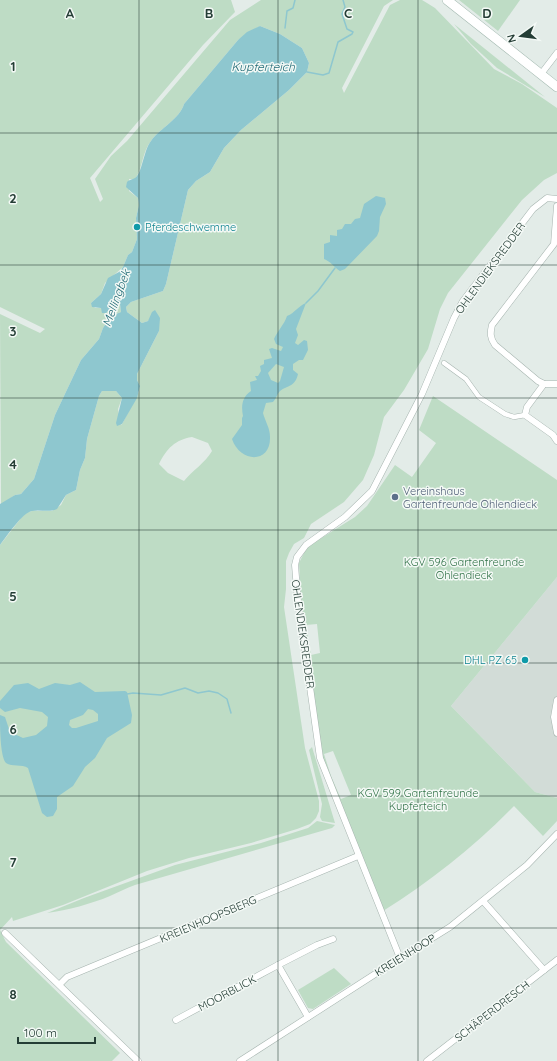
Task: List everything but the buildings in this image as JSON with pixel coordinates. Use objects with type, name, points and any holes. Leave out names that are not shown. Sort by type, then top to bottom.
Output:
[{"type":"main road","points":[[447,0],[557,87]]},
{"type":"street","points":[[541,74],[557,54]]},
{"type":"street","name":"OHLENDIEKSREDDER","points":[[400,958],[320,758],[294,572],[296,561],[306,545],[345,517],[372,492],[422,394],[463,301],[533,209],[547,198],[557,200]]},
{"type":"street","points":[[557,206],[556,244],[492,325],[490,330],[492,340],[495,345],[538,381],[544,384],[557,384]]},
{"type":"street","points":[[444,363],[466,379],[479,397],[505,414],[514,417],[525,415],[553,435],[557,440]]},
{"type":"street","points":[[525,415],[527,407],[544,384]]},
{"type":"street","points":[[557,700],[554,717],[557,733]]},
{"type":"street","name":"KREIENHOOP","points":[[240,1061],[308,1016],[450,927],[483,902],[527,865],[557,834]]},
{"type":"street","name":"KREIENHOOPSBERG","points":[[60,984],[72,975],[358,856]]},
{"type":"street","points":[[483,902],[544,970]]},
{"type":"street","points":[[5,932],[138,1061]]},
{"type":"street","name":"MOORBLICK","points":[[176,1020],[317,945],[333,939]]},
{"type":"street","name":"SCHÄPERDRESCH","points":[[427,1061],[557,960]]},
{"type":"street","points":[[278,966],[308,1016]]},
{"type":"shaded area","points":[[557,577],[557,798],[535,792],[451,706]]},
{"type":"green space","points":[[0,0],[231,0],[235,12],[203,45],[90,178],[100,202],[103,199],[95,179],[111,156],[127,141],[230,20],[261,0],[393,0],[384,6],[342,88],[344,93],[390,5],[400,0],[422,0],[435,8],[494,69],[522,84],[557,108],[557,173],[544,180],[522,200],[448,293],[440,309],[428,349],[404,390],[384,417],[374,455],[363,480],[344,502],[311,524],[304,538],[294,544],[286,561],[286,589],[284,607],[305,748],[319,801],[319,811],[316,818],[310,824],[297,829],[251,843],[189,858],[147,871],[63,905],[13,921],[12,917],[0,930],[0,545],[25,513],[32,511],[52,511],[61,505],[66,495],[76,490],[80,470],[85,458],[87,439],[99,396],[102,391],[116,391],[122,398],[118,409],[121,425],[122,424],[139,392],[140,386],[137,380],[137,374],[159,331],[152,316],[148,321],[142,323],[127,312],[126,307],[131,302],[163,291],[166,284],[188,190],[196,181],[210,172],[224,148],[241,130],[289,90],[307,72],[309,63],[302,48],[280,34],[260,26],[238,40],[184,104],[174,119],[155,136],[148,145],[138,175],[135,179],[129,179],[129,191],[138,198],[139,205],[136,218],[137,239],[132,252],[128,255],[123,267],[105,283],[101,294],[91,303],[95,308],[101,308],[109,312],[114,305],[120,304],[121,312],[111,316],[103,328],[99,339],[81,360],[55,415],[34,479],[21,494],[15,495],[1,505],[0,314],[40,333],[45,329],[0,307]],"holes":[[[192,437],[208,443],[212,451],[184,481],[168,473],[159,464],[168,449],[181,440]]]},
{"type":"green space","points":[[459,0],[520,0],[498,31]]},
{"type":"green space","points":[[454,24],[545,97],[497,68],[471,44]]},
{"type":"green space","points":[[433,396],[557,480],[557,577],[451,706],[535,792],[557,798],[557,821],[543,836],[514,806],[452,863],[383,911],[324,766],[319,742],[301,598],[299,563],[307,547],[355,517],[367,506],[395,465],[412,477],[436,443],[419,430]],"holes":[[[317,624],[320,653],[311,655],[306,625]],[[333,751],[351,795],[341,799],[331,776],[324,754]]]},
{"type":"green space","points":[[312,747],[335,823],[322,821],[320,817],[322,804],[309,750]]},
{"type":"green space","points":[[317,821],[335,825],[332,828],[135,885],[87,904],[47,913],[175,865],[261,843],[308,828]]},
{"type":"green space","points":[[0,930],[6,942],[120,1053],[112,1061],[0,1061]]},
{"type":"green space","points":[[334,968],[351,984],[313,1009],[308,1008],[298,990]]},
{"type":"water","name":"Kupferteich","points":[[260,26],[280,34],[302,48],[309,63],[307,72],[289,90],[241,130],[224,148],[210,172],[196,181],[188,190],[166,284],[163,291],[131,302],[126,307],[127,312],[142,323],[148,321],[152,312],[155,310],[160,318],[159,331],[137,374],[137,380],[140,386],[137,398],[122,424],[117,426],[116,423],[122,398],[116,391],[102,391],[99,396],[87,439],[85,458],[80,470],[76,490],[66,495],[57,509],[51,511],[28,512],[15,525],[0,545],[0,504],[15,495],[21,494],[34,479],[55,415],[81,360],[99,339],[103,328],[111,316],[121,312],[120,304],[114,305],[106,313],[102,313],[101,308],[92,307],[91,303],[101,294],[108,278],[119,272],[123,267],[128,255],[132,252],[137,239],[136,218],[139,205],[138,198],[126,187],[127,182],[137,176],[149,145],[155,136],[174,119],[184,104],[238,40],[247,32]]},
{"type":"water","points":[[376,196],[385,198],[386,204],[380,217],[377,236],[345,269],[340,271],[324,259],[324,244],[330,242],[330,235],[337,236],[337,230],[342,229],[345,224],[351,224],[355,219],[360,218],[364,204]]},
{"type":"water","points":[[306,303],[296,329],[298,335],[295,343],[298,345],[304,340],[307,341],[308,350],[303,360],[299,360],[293,364],[293,370],[298,374],[293,384],[280,391],[273,402],[266,403],[263,413],[270,437],[269,446],[266,452],[261,456],[248,456],[241,453],[232,439],[242,425],[243,402],[248,393],[251,391],[250,382],[257,380],[255,376],[258,376],[261,371],[260,366],[264,364],[264,360],[272,358],[269,349],[272,348],[281,351],[283,347],[276,344],[274,339],[287,316]],"holes":[[[276,364],[284,367],[280,381],[278,383],[271,380],[268,373]]]},
{"type":"water","points":[[80,682],[95,692],[127,692],[132,715],[131,723],[107,738],[95,758],[85,767],[73,786],[57,797],[57,809],[53,816],[47,817],[42,813],[28,768],[8,764],[4,760],[1,740],[0,715],[5,717],[10,732],[23,738],[36,735],[47,726],[48,717],[42,712],[20,708],[5,712],[0,708],[0,701],[14,685],[28,683],[39,689],[55,683],[70,685]],"holes":[[[88,709],[93,710],[98,714],[98,721],[76,728],[72,728],[69,725],[70,720],[83,715]]]},
{"type":"waterway","name":"Mellingbek","points":[[285,28],[287,11],[293,8],[295,0]]},
{"type":"waterway","points":[[307,72],[323,75],[329,73],[338,42],[352,34],[353,32],[347,29],[342,14],[345,7],[343,0]]},
{"type":"waterway","points":[[306,303],[318,291],[335,268]]},
{"type":"waterway","points":[[127,694],[161,695],[185,688],[198,693],[209,691],[218,693],[227,699],[231,713]]},
{"type":"place","name":"Pferdeschwemme","points":[[137,227]]},
{"type":"place","name":"Vereinshaus Gartenfreunde Ohlendieck","points":[[395,497]]},
{"type":"place","name":"DHL PZ 65","points":[[525,660]]},
{"type":"park label","name":"KGV 596 Gartenfreunde Ohlendieck","points":[[464,568]]},
{"type":"park label","name":"KGV 599 Gartenfreunde Kupferteich","points":[[418,799]]}]
